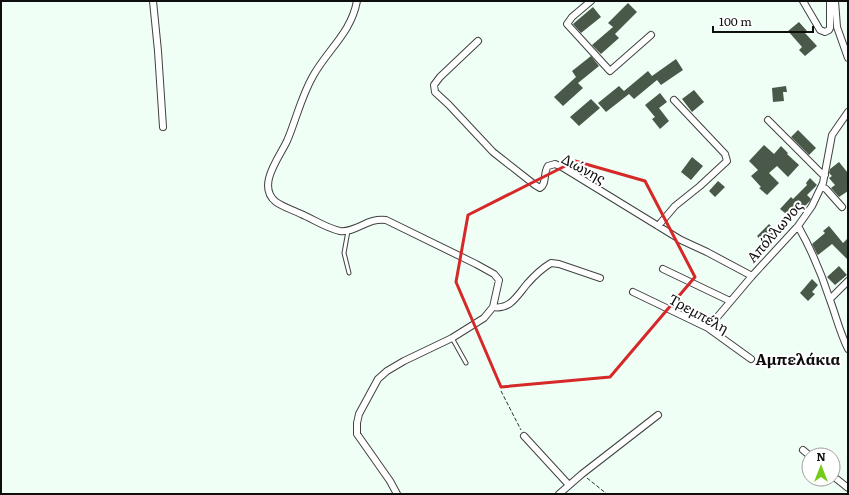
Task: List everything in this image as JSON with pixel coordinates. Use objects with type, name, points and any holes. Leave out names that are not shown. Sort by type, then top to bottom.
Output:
[{"type":"street","points":[[153,1],[163,127]]},
{"type":"street","points":[[357,1],[350,24],[311,80],[287,140],[271,170],[268,186],[273,198],[281,205],[335,229],[348,231],[374,220],[386,220],[476,264],[494,274],[499,279],[498,290],[493,307],[484,318],[452,338],[404,361],[387,371],[378,379],[360,414],[357,423],[357,434],[388,477],[397,494]]},
{"type":"street","points":[[591,1],[572,17],[567,24],[610,71],[651,35]]},
{"type":"street","points":[[803,1],[820,30],[825,32],[830,28],[830,1]]},
{"type":"street","points":[[835,1],[838,27],[848,58]]},
{"type":"street","name":"Διώνης","points":[[478,41],[440,77],[435,83],[434,87],[435,92],[454,109],[493,152],[540,188],[544,183],[545,172],[548,166],[555,164],[562,167],[681,240],[752,276]]},
{"type":"street","points":[[658,226],[675,206],[700,186],[726,161],[725,154],[674,100]]},
{"type":"street","name":"Απόλλωνος","points":[[708,328],[752,276],[798,226],[812,206],[822,187],[832,137],[837,126],[848,112]]},
{"type":"street","points":[[768,120],[822,174],[825,175]]},
{"type":"street","points":[[822,187],[826,189],[842,207]]},
{"type":"street","points":[[798,226],[808,245],[830,299],[838,327],[848,349]]},
{"type":"street","points":[[493,307],[502,308],[511,303],[538,273],[550,264],[559,264],[600,278]]},
{"type":"street","points":[[663,269],[730,301]]},
{"type":"street","points":[[830,299],[848,281]]},
{"type":"street","name":"Τρεμπέλη","points":[[633,292],[708,328],[751,359]]},
{"type":"street","points":[[559,494],[582,474],[658,415]]},
{"type":"street","points":[[524,436],[569,485]]},
{"type":"lane","points":[[348,231],[344,253],[349,273]]},
{"type":"lane","points":[[452,338],[466,363]]},
{"type":"path","points":[[501,392],[524,436]]},
{"type":"path","points":[[582,474],[607,494]]},
{"type":"highlighted area","points":[[575,161],[645,181],[695,277],[610,377],[501,387],[456,282],[468,215]]},
{"type":"building","points":[[628,3],[637,12],[615,34],[619,38],[601,54],[592,45],[613,27],[608,23]]},
{"type":"building","points":[[593,7],[601,17],[581,33],[573,24]]},
{"type":"building","points":[[799,22],[807,31],[805,33],[817,46],[805,56],[799,50],[802,47],[788,31]]},
{"type":"building","points":[[591,56],[599,66],[578,83],[583,88],[563,106],[554,97],[576,77],[572,71]]},
{"type":"building","points":[[676,59],[683,70],[661,85],[657,80],[634,99],[629,94],[606,112],[598,103],[619,86],[624,91],[648,71],[652,76]]},
{"type":"building","points":[[786,86],[787,92],[783,92],[784,101],[773,102],[772,88]]},
{"type":"building","points":[[694,90],[704,102],[692,112],[682,99]]},
{"type":"building","points":[[660,93],[667,102],[659,108],[669,121],[660,129],[652,119],[655,117],[645,105]]},
{"type":"building","points":[[591,99],[600,108],[579,126],[570,117]]},
{"type":"building","points":[[798,130],[816,148],[809,155],[791,137]]},
{"type":"building","points":[[764,145],[774,154],[781,146],[799,165],[788,177],[777,166],[769,173],[779,183],[767,195],[759,188],[761,187],[751,176],[758,170],[749,161]]},
{"type":"building","points":[[692,157],[703,166],[691,180],[681,172]]},
{"type":"building","points":[[839,162],[848,173],[848,191],[839,197],[831,188],[835,185],[829,178],[832,176],[829,173],[830,169]]},
{"type":"building","points":[[810,178],[817,185],[807,195],[811,199],[803,208],[800,205],[790,217],[780,209],[791,197],[793,199],[807,185],[806,183]]},
{"type":"building","points":[[718,181],[725,187],[715,197],[709,191]]},
{"type":"building","points":[[769,224],[777,232],[764,244],[757,236]]},
{"type":"building","points":[[829,226],[843,243],[848,238],[848,260],[832,244],[818,255],[817,254],[812,244],[825,233],[823,231]]},
{"type":"building","points":[[839,266],[847,275],[835,285],[827,277]]},
{"type":"building","points":[[812,279],[818,285],[812,292],[815,294],[808,301],[800,293]]},
{"type":"district","name":"Αμπελάκια","points":[[798,358]]}]
